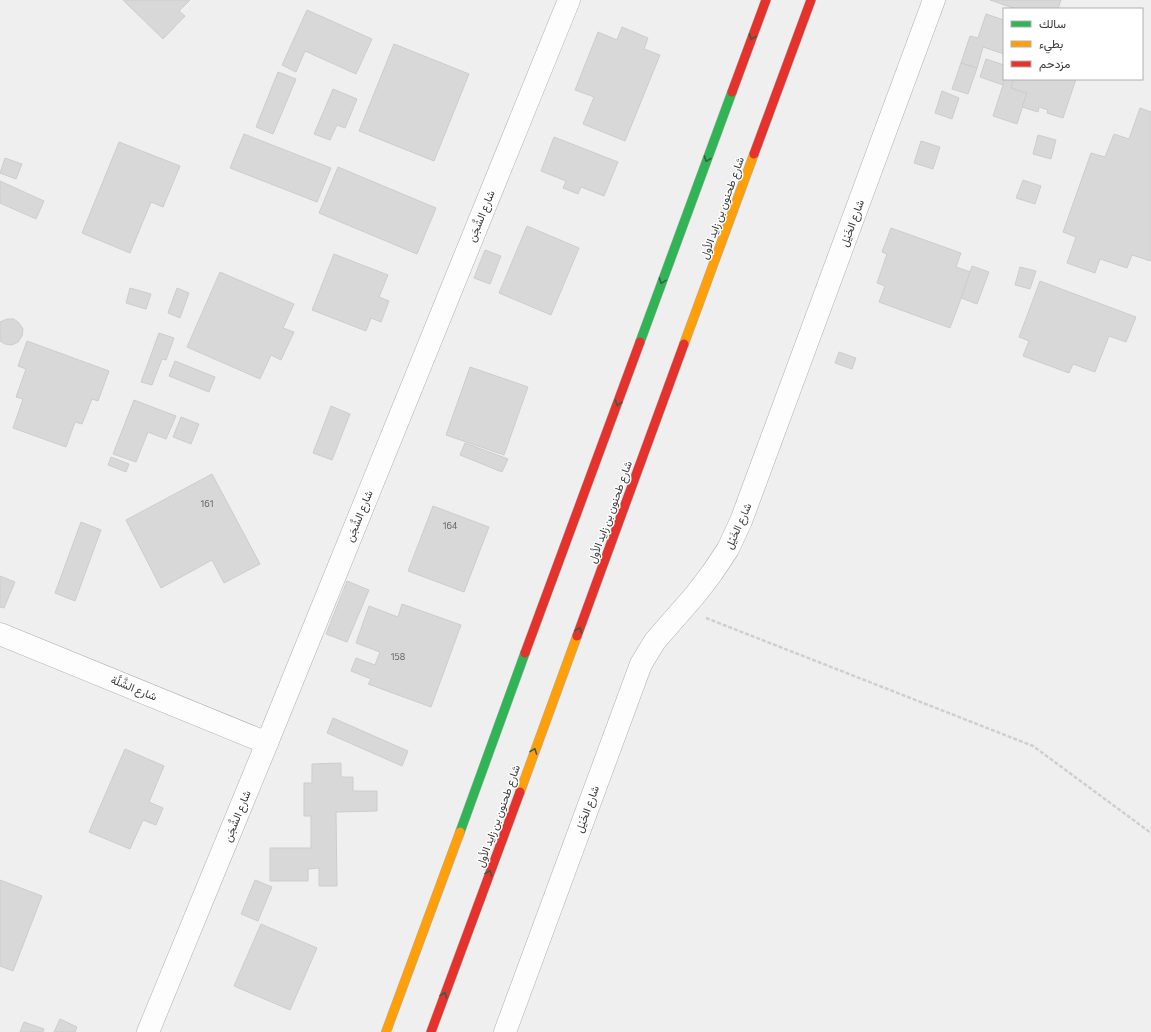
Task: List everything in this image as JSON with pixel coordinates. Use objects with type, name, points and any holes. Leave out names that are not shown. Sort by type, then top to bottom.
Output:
[{"type":"street","name":"شارع الشَّجَن","points":[[148,1032],[569,0]]},
{"type":"street","points":[[386,1032],[766,0]]},
{"type":"street","name":"شارع طحنون بن زايد الأول","points":[[431,1032],[811,0]]},
{"type":"street","name":"شارع الخَيْل","points":[[505,1032],[640,664],[655,641],[712,573],[728,549],[744,515],[934,0]]},
{"type":"street","name":"شارع الشَّلَّة","points":[[0,634],[267,743]]},
{"type":"path","points":[[682,608],[1033,746],[1151,833]]},
{"type":"building","points":[[123,0],[190,0],[179,11],[185,16],[163,39]]},
{"type":"building","points":[[990,0],[1061,0],[1058,8],[1013,8]]},
{"type":"building","points":[[307,10],[372,39],[356,74],[305,51],[296,72],[282,65]]},
{"type":"building","points":[[986,14],[1003,20],[1003,54],[983,47],[977,68],[961,63],[970,36],[978,38]]},
{"type":"building","points":[[622,27],[648,38],[644,49],[660,55],[625,141],[583,124],[594,97],[575,90],[598,32],[617,40]]},
{"type":"building","points":[[394,44],[469,74],[434,161],[359,131]]},
{"type":"building","points":[[986,59],[1003,65],[1003,80],[1005,80],[1003,85],[980,77]]},
{"type":"building","points":[[961,63],[977,68],[968,94],[952,89]]},
{"type":"building","points":[[278,72],[296,79],[273,134],[256,127]]},
{"type":"building","points":[[1005,80],[1014,80],[1011,88],[1027,93],[1017,124],[993,116]]},
{"type":"building","points":[[1014,80],[1076,80],[1063,118],[1047,113],[1048,110],[1039,107],[1038,112],[1022,107],[1027,93],[1011,88]]},
{"type":"building","points":[[333,89],[357,99],[345,128],[337,125],[330,140],[314,134]]},
{"type":"building","points":[[942,91],[959,98],[952,119],[935,113]]},
{"type":"building","points":[[1140,108],[1151,112],[1151,261],[1132,255],[1127,268],[1100,259],[1095,273],[1067,263],[1076,237],[1063,232],[1091,153],[1105,157],[1114,134],[1129,139]]},
{"type":"building","points":[[244,134],[331,168],[317,202],[230,168]]},
{"type":"building","points":[[1038,135],[1056,140],[1051,159],[1033,154]]},
{"type":"building","points":[[554,137],[618,162],[604,196],[581,187],[578,194],[563,188],[566,181],[541,171]]},
{"type":"building","points":[[921,141],[940,147],[933,169],[914,163]]},
{"type":"building","points":[[119,142],[180,166],[163,207],[151,202],[130,253],[82,233]]},
{"type":"building","points":[[5,158],[22,164],[16,179],[0,173]]},
{"type":"building","points":[[338,167],[436,208],[417,254],[319,213]]},
{"type":"building","points":[[1023,180],[1041,186],[1035,204],[1016,198]]},
{"type":"building","points":[[0,181],[44,201],[36,219],[0,203]]},
{"type":"building","points":[[527,226],[579,248],[551,315],[499,293]]},
{"type":"building","points":[[891,228],[961,253],[956,267],[971,272],[950,328],[879,302],[885,286],[877,283],[887,254],[882,252]]},
{"type":"building","points":[[485,250],[501,256],[490,284],[474,278]]},
{"type":"building","points":[[334,254],[388,275],[379,297],[389,301],[381,322],[371,318],[366,331],[312,310]]},
{"type":"building","points":[[972,266],[989,272],[977,304],[961,298]]},
{"type":"building","points":[[1020,267],[1036,271],[1030,289],[1015,285]]},
{"type":"building","points":[[220,272],[294,304],[283,328],[294,332],[281,360],[271,355],[260,379],[187,347]]},
{"type":"building","points":[[1040,281],[1136,317],[1126,342],[1109,336],[1095,372],[1073,364],[1069,373],[1023,356],[1029,341],[1019,337]]},
{"type":"building","points":[[130,288],[151,294],[146,309],[126,303]]},
{"type":"building","points":[[177,288],[189,293],[180,318],[168,313]]},
{"type":"building","points":[[7,319],[14,319],[23,329],[22,336],[18,342],[12,345],[5,344],[0,341],[0,322]]},
{"type":"building","points":[[159,333],[174,338],[166,360],[162,359],[152,385],[141,382]]},
{"type":"building","points":[[27,341],[109,371],[98,401],[92,399],[82,424],[75,422],[66,447],[13,428],[23,399],[16,397],[26,369],[18,366]]},
{"type":"building","points":[[839,352],[856,358],[852,369],[835,363]]},
{"type":"building","points":[[175,361],[215,377],[209,392],[169,376]]},
{"type":"building","points":[[470,367],[528,387],[504,455],[446,435]]},
{"type":"building","points":[[134,400],[176,416],[166,439],[148,432],[136,462],[113,454]]},
{"type":"building","points":[[331,406],[350,414],[332,460],[313,453]]},
{"type":"building","points":[[181,417],[199,424],[191,444],[173,437]]},
{"type":"building","points":[[465,443],[508,459],[502,472],[460,455]]},
{"type":"building","points":[[111,457],[129,464],[126,472],[108,465]]},
{"type":"building","points":[[212,474],[260,564],[224,583],[212,560],[161,588],[126,520]]},
{"type":"building","points":[[433,506],[489,527],[464,592],[408,571]]},
{"type":"building","points":[[81,522],[101,530],[75,601],[55,593]]},
{"type":"building","points":[[0,576],[15,582],[4,608],[0,607]]},
{"type":"building","points":[[347,581],[369,590],[347,642],[326,634]]},
{"type":"building","points":[[402,604],[461,625],[431,707],[368,684],[371,679],[351,671],[356,658],[375,665],[380,652],[356,643],[369,606],[398,617]]},
{"type":"building","points":[[333,718],[408,751],[402,766],[327,733]]},
{"type":"building","points":[[125,749],[164,766],[149,802],[163,808],[156,825],[143,820],[130,849],[89,832]]},
{"type":"building","points":[[341,763],[341,777],[353,777],[353,791],[377,791],[377,811],[336,812],[337,886],[319,886],[319,868],[308,869],[308,881],[270,881],[270,848],[311,848],[311,816],[304,816],[304,783],[312,783],[312,764]]},
{"type":"building","points":[[0,880],[42,896],[13,971],[0,966]]},
{"type":"building","points":[[255,880],[272,887],[258,921],[241,914]]},
{"type":"building","points":[[261,924],[317,948],[290,1010],[234,986]]},
{"type":"building","points":[[60,1019],[77,1027],[75,1032],[54,1032]]},
{"type":"building","points":[[24,1022],[44,1029],[43,1032],[20,1032]]},
{"type":"traffic: fast","points":[[640,342],[732,92]]},
{"type":"traffic: fast","points":[[460,832],[525,653]]},
{"type":"traffic: slow","points":[[684,344],[754,154]]},
{"type":"traffic: slow","points":[[520,792],[577,636]]},
{"type":"traffic: slow","points":[[386,1032],[460,832]]},
{"type":"traffic: jam","points":[[732,92],[766,0]]},
{"type":"traffic: jam","points":[[754,154],[811,0]]},
{"type":"traffic: jam","points":[[525,653],[640,342]]},
{"type":"traffic: jam","points":[[577,636],[684,344]]},
{"type":"traffic: jam","points":[[431,1032],[520,792]]}]
